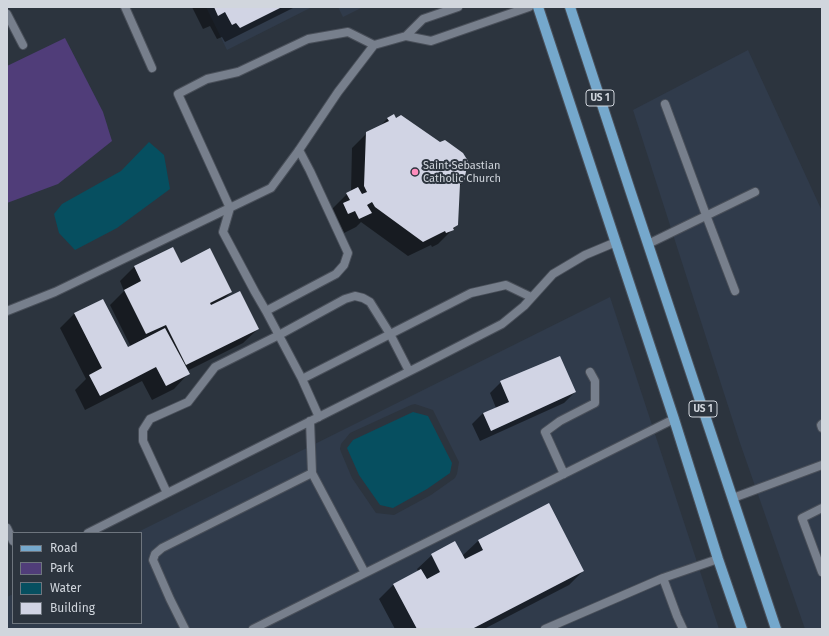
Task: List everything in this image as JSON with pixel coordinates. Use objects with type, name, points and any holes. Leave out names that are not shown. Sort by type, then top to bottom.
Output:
[{"type":"main road","name":"US 1","points":[[538,7],[742,629]]},
{"type":"main road","name":"US 1","points":[[570,7],[776,629]]},
{"type":"street","points":[[125,7],[152,68]]},
{"type":"street","points":[[406,36],[423,19],[458,7]]},
{"type":"street","points":[[7,311],[55,292],[271,188],[299,150],[338,92],[374,45],[406,36],[431,41],[529,7]]},
{"type":"street","points":[[7,14],[22,45]]},
{"type":"street","points":[[319,417],[302,379],[223,232],[230,208],[178,94],[207,79],[238,72],[308,39],[348,32],[374,45]]},
{"type":"street","points":[[664,104],[735,291]]},
{"type":"street","points":[[266,311],[336,274],[344,265],[348,253],[299,150]]},
{"type":"street","points":[[648,244],[755,192]]},
{"type":"street","points":[[90,532],[502,324],[524,306],[553,274],[585,255],[616,242]]},
{"type":"street","points":[[302,379],[471,293],[506,285],[531,297]]},
{"type":"street","points":[[167,493],[143,441],[143,430],[150,419],[188,402],[215,366],[279,335],[345,299],[355,296],[370,302],[390,334],[409,371]]},
{"type":"street","points":[[564,474],[545,432],[560,421],[595,403],[595,381],[590,372]]},
{"type":"street","points":[[253,629],[674,419]]},
{"type":"street","points":[[310,421],[312,473],[365,573]]},
{"type":"street","points":[[822,424],[822,428]]},
{"type":"street","points":[[733,498],[822,465]]},
{"type":"street","points":[[185,629],[153,560],[155,554],[162,548],[312,473]]},
{"type":"street","points":[[822,508],[802,518],[822,572]]},
{"type":"street","points":[[7,528],[12,539]]},
{"type":"street","points":[[545,629],[663,578],[718,559]]},
{"type":"street","points":[[663,578],[683,629]]},
{"type":"shaded area","points":[[206,7],[312,7],[227,50]]},
{"type":"shaded area","points":[[338,7],[363,7],[343,17]]},
{"type":"shaded area","points":[[748,50],[822,211],[822,629],[805,629],[740,443],[633,110]]},
{"type":"shaded area","points":[[610,297],[719,629],[7,629],[7,597],[12,594],[12,624],[142,624],[142,532],[138,532]],"holes":[[[415,404],[433,410],[459,462],[455,478],[431,495],[394,515],[376,513],[352,478],[340,449],[341,444],[350,433]]]},
{"type":"green space","points":[[65,38],[103,112],[112,141],[58,184],[7,203],[7,66]]},
{"type":"water","points":[[149,142],[164,155],[170,189],[117,228],[75,250],[59,233],[54,214],[62,204],[121,171]]},
{"type":"water","points":[[413,412],[428,416],[452,463],[450,473],[427,489],[393,508],[380,505],[359,475],[347,448],[353,440]]},
{"type":"building","points":[[214,7],[282,7],[240,28],[236,23],[232,25],[225,12],[218,16]]},
{"type":"building","name":"Saint Sebastian Catholic Church","points":[[394,114],[396,118],[401,115],[440,142],[445,140],[463,153],[468,161],[464,182],[460,184],[458,225],[453,228],[454,230],[446,233],[445,231],[423,242],[375,207],[372,202],[367,205],[372,213],[359,219],[355,211],[348,214],[343,203],[350,200],[346,193],[358,187],[362,194],[367,192],[364,186],[366,132],[389,121],[387,118]]},
{"type":"building","points":[[173,247],[181,263],[210,248],[232,292],[210,303],[211,305],[240,291],[259,329],[186,365],[166,325],[146,334],[124,290],[141,281],[134,266]]},
{"type":"building","points":[[103,299],[128,347],[165,328],[190,374],[166,386],[156,367],[100,396],[89,375],[102,368],[74,313]]},
{"type":"building","points":[[560,356],[576,392],[491,431],[483,413],[509,402],[500,381]]},
{"type":"building","points":[[549,503],[584,571],[472,629],[417,629],[393,584],[421,569],[427,579],[440,572],[431,554],[455,541],[465,559],[483,550],[478,540]]},
{"type":"place","name":"Saint Sebastian Catholic Church","points":[[415,172]]}]
